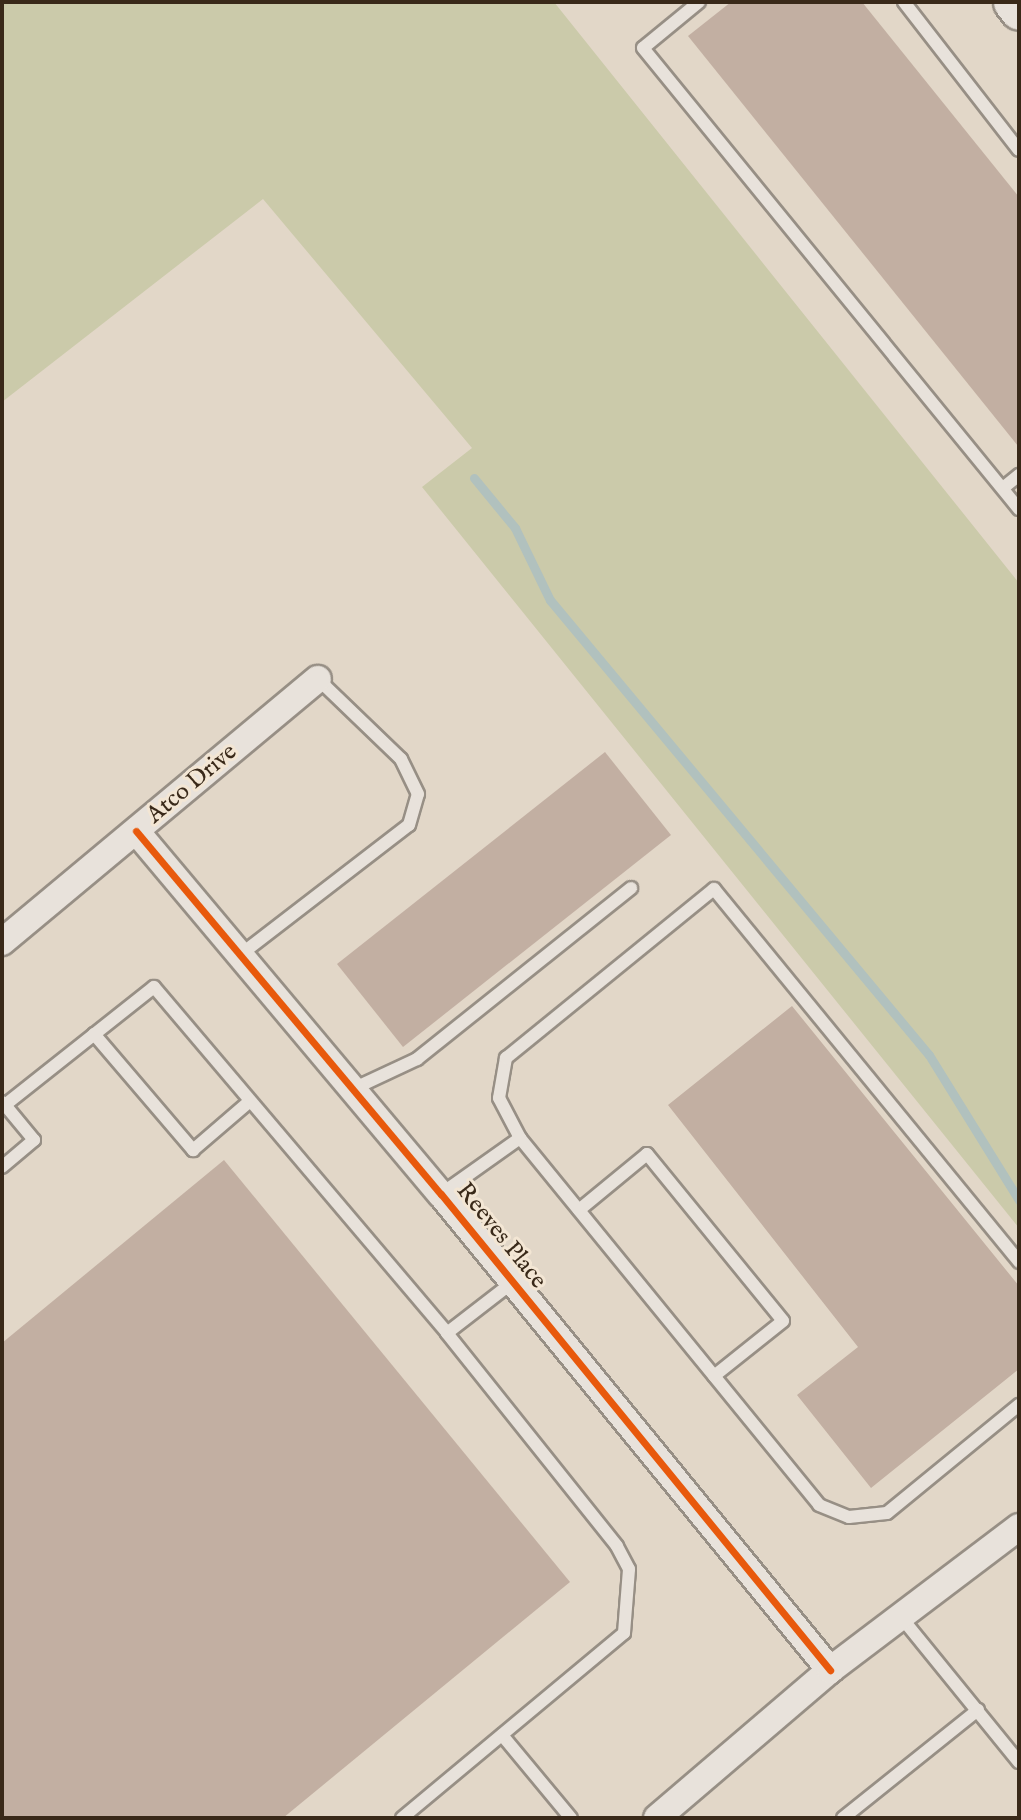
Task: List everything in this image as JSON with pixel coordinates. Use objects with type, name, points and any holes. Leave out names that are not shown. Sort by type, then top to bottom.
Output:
[{"type":"main road","points":[[1012,2],[1019,11]]},
{"type":"street","name":"Atco Drive","points":[[2,942],[318,679]]},
{"type":"street","name":"Reeves Place","points":[[135,831],[441,1194],[830,1670]]},
{"type":"street","points":[[657,1818],[830,1670],[1019,1527]]},
{"type":"lane","points":[[699,2],[643,48],[1019,509]]},
{"type":"lane","points":[[904,2],[1019,150]]},
{"type":"lane","points":[[1003,488],[1019,475]]},
{"type":"lane","points":[[240,955],[409,825],[415,804],[418,793],[401,759],[318,679]]},
{"type":"lane","points":[[353,1089],[417,1059],[631,888]]},
{"type":"lane","points":[[1019,1262],[714,889],[506,1058],[499,1098],[520,1138],[819,1505],[849,1517],[887,1513],[1019,1405]]},
{"type":"lane","points":[[2,1167],[34,1140],[3,1103],[154,987],[447,1333],[617,1546],[629,1569],[624,1633],[402,1818]]},
{"type":"lane","points":[[94,1034],[193,1150],[250,1101]]},
{"type":"lane","points":[[441,1194],[520,1138]]},
{"type":"lane","points":[[579,1210],[647,1154],[783,1321],[714,1376]]},
{"type":"lane","points":[[447,1333],[513,1282]]},
{"type":"lane","points":[[901,1617],[1019,1762]]},
{"type":"lane","points":[[843,1818],[978,1710]]},
{"type":"lane","points":[[502,1735],[571,1818]]},
{"type":"green space","points":[[2,2],[554,2],[1019,583],[1019,1228],[422,487],[472,448],[263,199],[2,402]]},
{"type":"building","points":[[731,2],[862,2],[1019,197],[1018,446],[688,36]]},
{"type":"building","points":[[605,752],[671,835],[403,1047],[337,964]]},
{"type":"building","points":[[792,1006],[1019,1286],[1019,1369],[871,1488],[797,1395],[858,1347],[668,1105]]},
{"type":"building","points":[[224,1160],[570,1582],[283,1818],[2,1818],[2,1343]]},
{"type":"waterway","points":[[474,478],[515,528],[550,600],[929,1055],[1019,1200]]},
{"type":"cycle path","points":[[136,831],[441,1194],[830,1670]]}]
